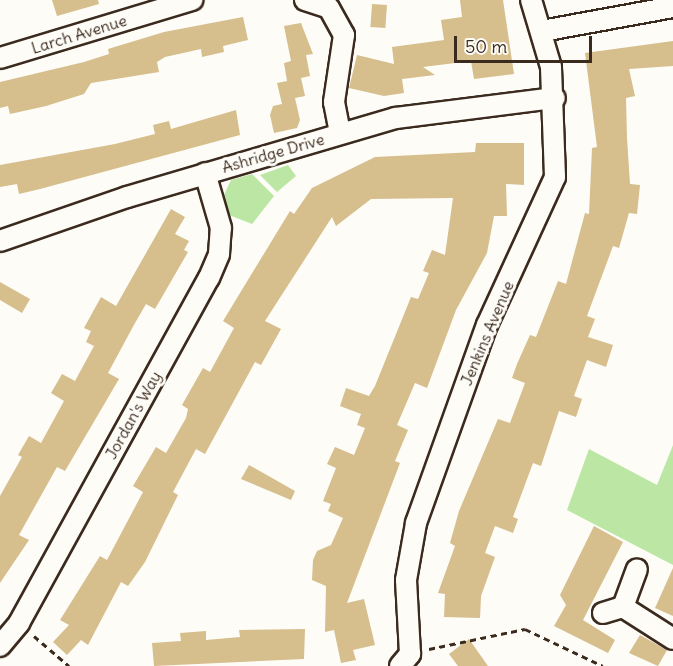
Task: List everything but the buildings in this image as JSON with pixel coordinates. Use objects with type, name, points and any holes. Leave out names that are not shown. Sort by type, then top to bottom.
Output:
[{"type":"street","name":"Larch Avenue","points":[[0,58],[192,0]]},
{"type":"street","points":[[305,0],[329,8],[344,34],[334,102],[340,133]]},
{"type":"street","name":"Jenkins Avenue","points":[[405,660],[405,580],[416,523],[487,325],[551,192],[555,98],[542,31],[531,0]]},
{"type":"street","points":[[542,31],[673,7]]},
{"type":"street","name":"Ashridge Drive","points":[[0,241],[205,173],[340,133],[415,115],[555,98]]},
{"type":"street","name":"Jordan's Way","points":[[0,646],[19,623],[219,254],[221,228],[205,173]]},
{"type":"street","points":[[623,607],[637,569]]},
{"type":"street","points":[[603,613],[623,607],[673,639]]},
{"type":"path","points":[[19,623],[69,666]]},
{"type":"path","points":[[405,660],[525,629],[603,666]]},
{"type":"green space","points":[[288,165],[296,176],[277,192],[260,175]]},
{"type":"green space","points":[[252,174],[274,196],[252,224],[229,215],[224,195],[231,180]]},
{"type":"green space","points":[[673,445],[673,565],[567,510],[589,449],[657,485]]}]
